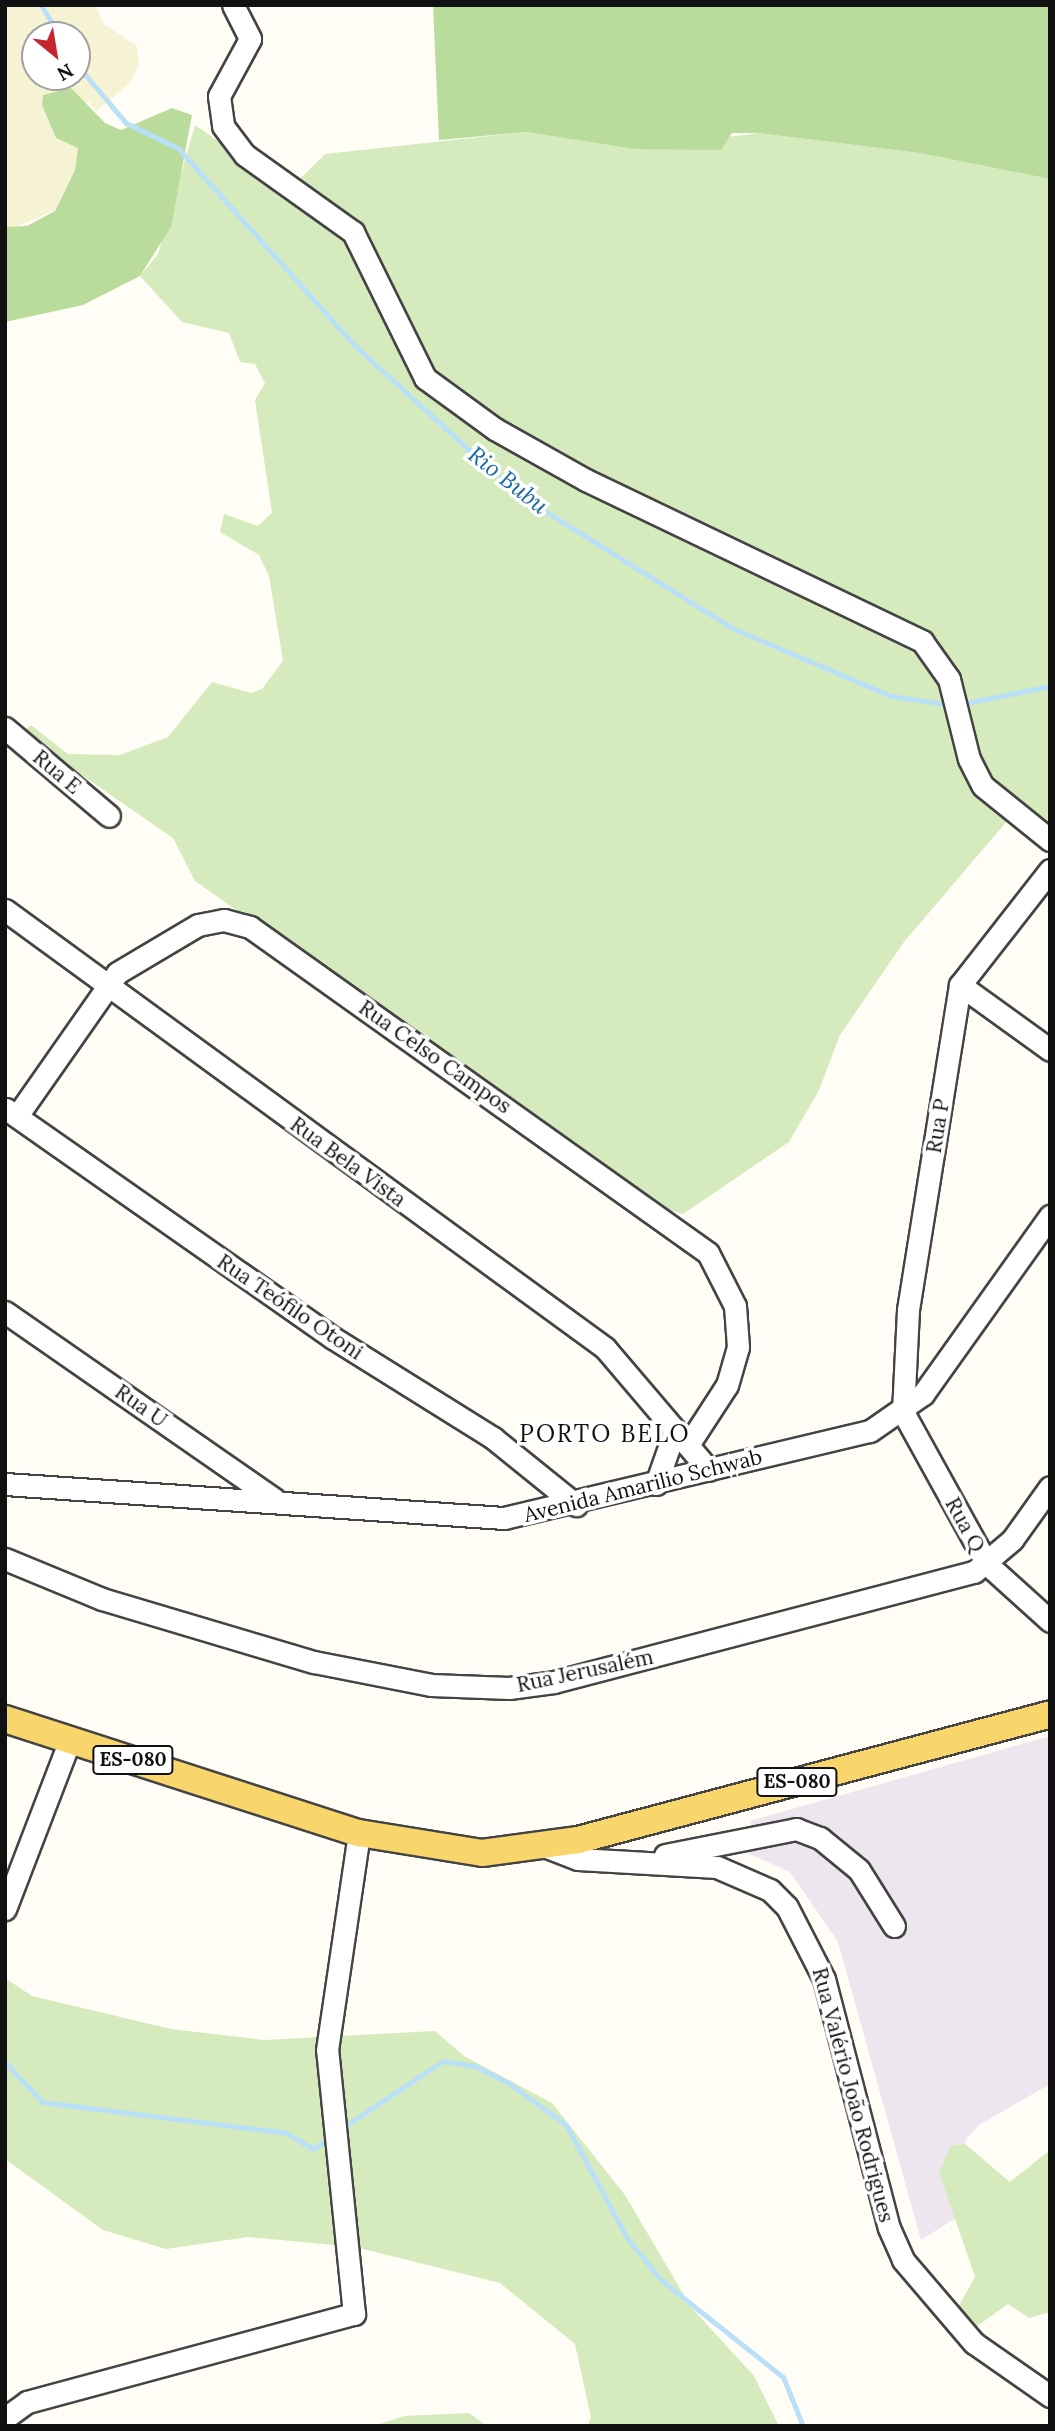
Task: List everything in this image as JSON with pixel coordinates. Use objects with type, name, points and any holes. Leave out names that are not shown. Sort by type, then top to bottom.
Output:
[{"type":"main road","name":"ES-080","points":[[5,1718],[359,1833],[450,1851],[544,1846],[1050,1714]]},
{"type":"street","points":[[233,5],[250,39],[219,96],[223,126],[245,155],[353,232],[425,378],[495,429],[586,480],[922,641],[949,679],[969,759],[983,786],[1050,840]]},
{"type":"street","name":"Rua E","points":[[5,728],[109,816]]},
{"type":"street","name":"Rua P","points":[[902,1412],[908,1310],[960,985],[1050,870]]},
{"type":"street","name":"Rua Bela Vista","points":[[5,910],[605,1348],[709,1470]]},
{"type":"street","name":"Rua Celso Campos","points":[[11,1112],[106,986],[134,961],[198,925],[224,920],[250,927],[693,1240],[729,1287],[738,1346],[727,1385],[681,1438]]},
{"type":"street","points":[[960,985],[1050,1050]]},
{"type":"street","name":"Rua Teófilo Otoni","points":[[11,1112],[333,1338],[493,1438],[576,1505]]},
{"type":"street","name":"Avenida Amarilio Schwab","points":[[5,1484],[276,1500],[472,1517],[533,1516],[870,1431],[902,1412],[923,1394],[1050,1216]]},
{"type":"street","name":"Rua U","points":[[5,1312],[276,1500]]},
{"type":"street","name":"Rua Q","points":[[902,1412],[987,1564],[1050,1621]]},
{"type":"street","points":[[656,1484],[681,1438]]},
{"type":"street","name":"Rua Jerusalém","points":[[5,1559],[102,1599],[314,1662],[471,1689],[554,1682],[954,1578],[987,1564],[1050,1487]]},
{"type":"street","points":[[5,1909],[70,1740]]},
{"type":"street","points":[[639,1861],[796,1829],[820,1838],[859,1870],[894,1926]]},
{"type":"street","points":[[5,2418],[27,2402],[354,2314],[338,2154],[329,2017],[359,1833]]},
{"type":"street","name":"Rua Valério João Rodrigues","points":[[544,1846],[578,1860],[717,1867],[770,1890],[787,1906],[824,1979],[889,2228],[904,2260],[974,2343],[1050,2396]]},
{"type":"shaded area","points":[[5,5],[95,5],[104,24],[137,46],[139,64],[131,82],[96,111],[89,102],[42,105],[56,138],[78,148],[75,170],[55,210],[12,229],[5,227]]},
{"type":"shaded area","points":[[1050,1736],[1050,2084],[979,2125],[967,2138],[959,2160],[964,2213],[921,2240],[838,1942],[790,1872],[734,1847],[756,1841],[750,1821]]},
{"type":"green space","points":[[433,5],[1050,5],[1050,179],[919,153],[759,133],[732,133],[721,150],[634,149],[526,132],[439,140]]},
{"type":"green space","points":[[74,91],[105,123],[121,130],[172,108],[192,115],[171,227],[140,276],[83,305],[5,322],[5,227],[27,226],[55,211],[75,170],[78,148],[56,138],[42,105],[43,95]]},
{"type":"green space","points":[[195,125],[289,190],[325,154],[526,132],[634,149],[759,133],[919,153],[1050,179],[1050,837],[1013,814],[904,942],[840,1035],[819,1090],[789,1142],[683,1214],[657,1207],[195,881],[173,838],[21,733],[31,725],[68,754],[120,755],[168,737],[212,682],[251,693],[262,689],[283,661],[269,576],[259,555],[220,532],[224,514],[258,526],[272,513],[255,400],[265,383],[255,364],[240,362],[229,333],[182,322],[140,276],[158,254]]},
{"type":"green space","points":[[5,1978],[32,1996],[171,2029],[264,2040],[435,2031],[464,2056],[552,2103],[625,2195],[691,2307],[754,2376],[779,2426],[587,2426],[591,2418],[575,2344],[500,2283],[355,2247],[248,2237],[166,2249],[103,2230],[5,2159]]},
{"type":"green space","points":[[965,2144],[1010,2182],[1050,2150],[1050,2312],[1029,2318],[1008,2304],[976,2327],[957,2309],[975,2277],[939,2172],[951,2146]]},
{"type":"green space","points":[[469,2413],[487,2426],[373,2426],[404,2416]]},
{"type":"waterway","name":"Rio Bubu","points":[[41,5],[51,21]]},
{"type":"waterway","name":"Rio Bubu","points":[[91,82],[126,123],[178,148],[353,344],[516,493],[734,629],[891,696],[951,705]]},
{"type":"waterway","name":"Rio Bubu","points":[[961,704],[1050,686]]},
{"type":"waterway","points":[[342,2128],[443,2061],[475,2066],[510,2084],[566,2125],[627,2238],[661,2280],[783,2377],[803,2426]]},
{"type":"waterway","points":[[5,2062],[42,2102],[286,2133],[314,2149],[331,2136]]},
{"type":"district","name":"PORTO BELO","points":[[605,1434]]}]
